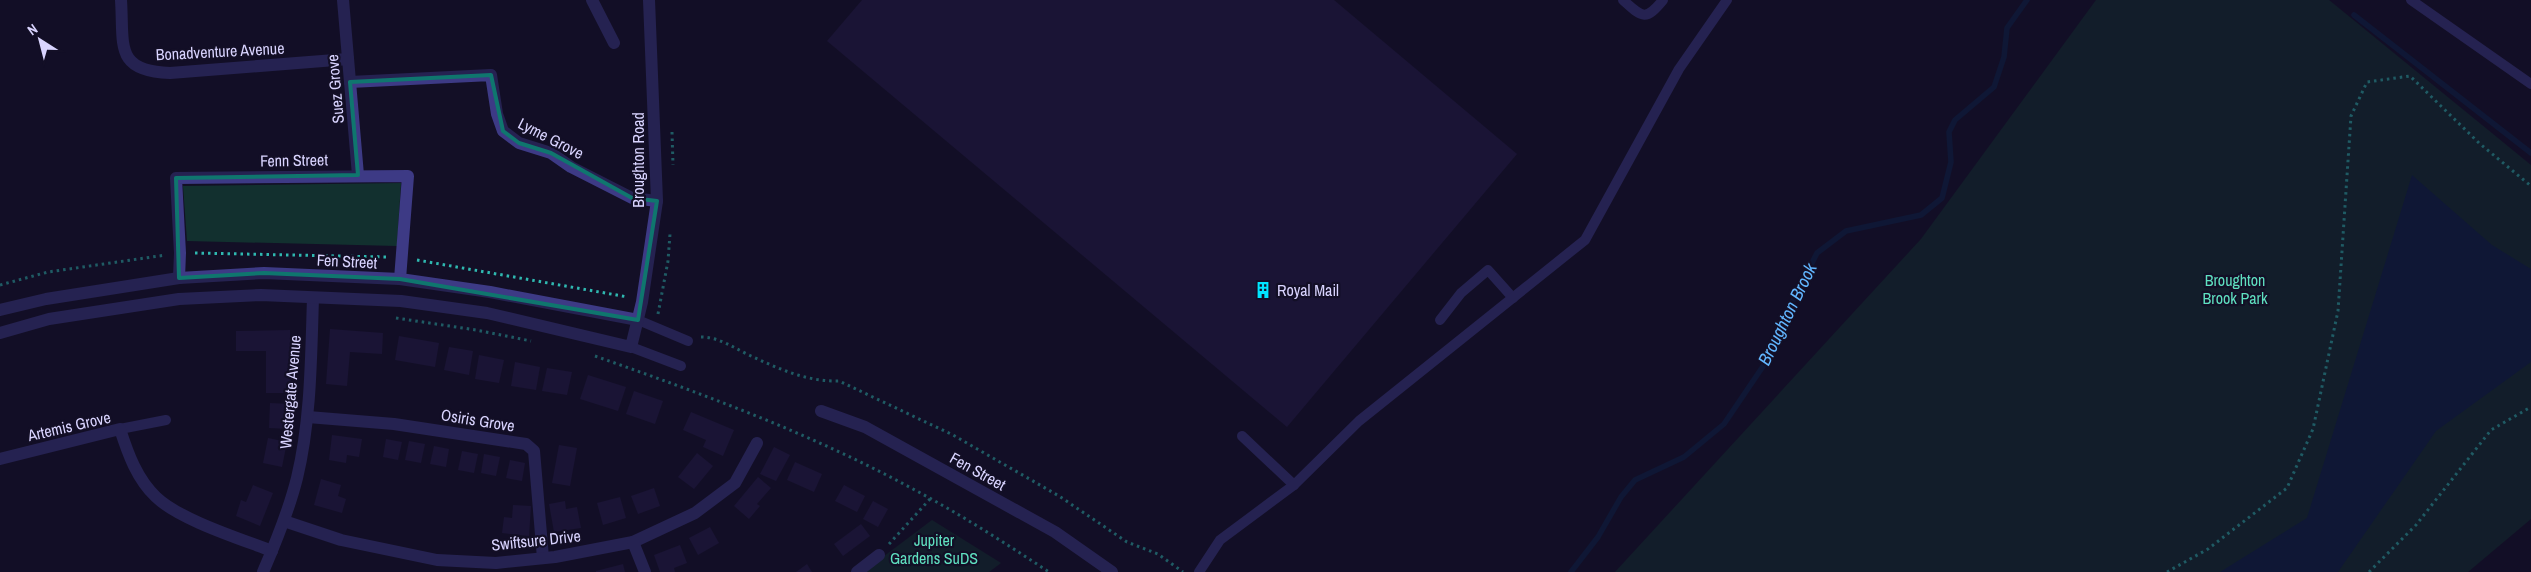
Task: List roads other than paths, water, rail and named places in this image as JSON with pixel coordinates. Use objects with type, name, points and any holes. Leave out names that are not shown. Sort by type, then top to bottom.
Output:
[{"type":"street","name":"Bonadventure Avenue","points":[[121,0],[126,56],[136,67],[150,72],[170,73],[348,59]]},
{"type":"street","name":"Suez Grove","points":[[343,0],[358,175]]},
{"type":"street","points":[[592,0],[614,43]]},
{"type":"street","name":"Broughton Road","points":[[631,347],[638,320],[657,201],[649,0]]},
{"type":"street","name":"Lyme Grove","points":[[350,82],[491,75],[497,114],[503,131],[519,144],[551,153],[571,167],[632,198],[657,201]]},
{"type":"street","name":"Fenn Street","points":[[179,278],[180,253],[176,178],[358,175],[408,176],[400,279]]},
{"type":"street","name":"Fen Street","points":[[0,308],[179,278],[264,273],[400,279],[490,292],[638,320]]},
{"type":"street","points":[[0,333],[49,319],[179,299],[261,295],[401,302],[487,313],[631,347]]},
{"type":"street","name":"Westergate Avenue","points":[[263,572],[284,521],[297,478],[308,417],[313,298]]},
{"type":"street","name":"Fen Street","points":[[821,411],[865,427],[1055,532],[1112,572]]},
{"type":"street","name":"Osiris Grove","points":[[308,417],[394,424],[526,444],[534,450],[543,558]]},
{"type":"street","name":"Artemis Grove","points":[[0,459],[120,429],[132,463],[141,479],[157,498],[193,519],[272,551]]},
{"type":"street","name":"Swiftsure Drive","points":[[284,521],[341,540],[414,557],[496,563],[543,558],[633,542],[695,513],[735,483],[757,444]]},
{"type":"street","points":[[633,542],[645,572]]},
{"type":"street","points":[[857,572],[879,555]]},
{"type":"lane","points":[[1623,0],[1639,14],[1645,16],[1652,12],[1663,0]]},
{"type":"lane","points":[[1199,572],[1220,540],[1294,485],[1359,421],[1585,240],[1679,69],[1727,0]]},
{"type":"lane","points":[[2411,0],[2531,84]]},
{"type":"lane","points":[[1440,320],[1461,293],[1488,270],[1513,298]]},
{"type":"lane","name":"Fen Street","points":[[638,320],[686,340]]},
{"type":"lane","points":[[631,347],[681,366]]},
{"type":"lane","points":[[120,429],[166,420]]},
{"type":"lane","points":[[1242,436],[1294,485]]},
{"type":"water","points":[[2412,175],[2492,245],[2531,269],[2531,362],[2436,431],[2338,572],[2220,572],[2307,518]]},
{"type":"waterway","name":"Broughton Brook","points":[[1571,572],[1598,537],[1621,497],[1635,480],[1684,457],[1724,424],[1772,353],[1783,320],[1817,253],[1846,231],[1921,215],[1942,198],[1951,162],[1949,132],[1955,120],[1994,87],[2004,57],[2007,28],[2027,0]]},
{"type":"waterway","points":[[2354,15],[2531,153]]},
{"type":"place","name":"Royal Mail","points":[[1263,290]]},
{"type":"park label","name":"Broughton Brook Park","points":[[2235,289]]},
{"type":"park label","name":"Jupiter Gardens SuDS","points":[[934,549]]}]
